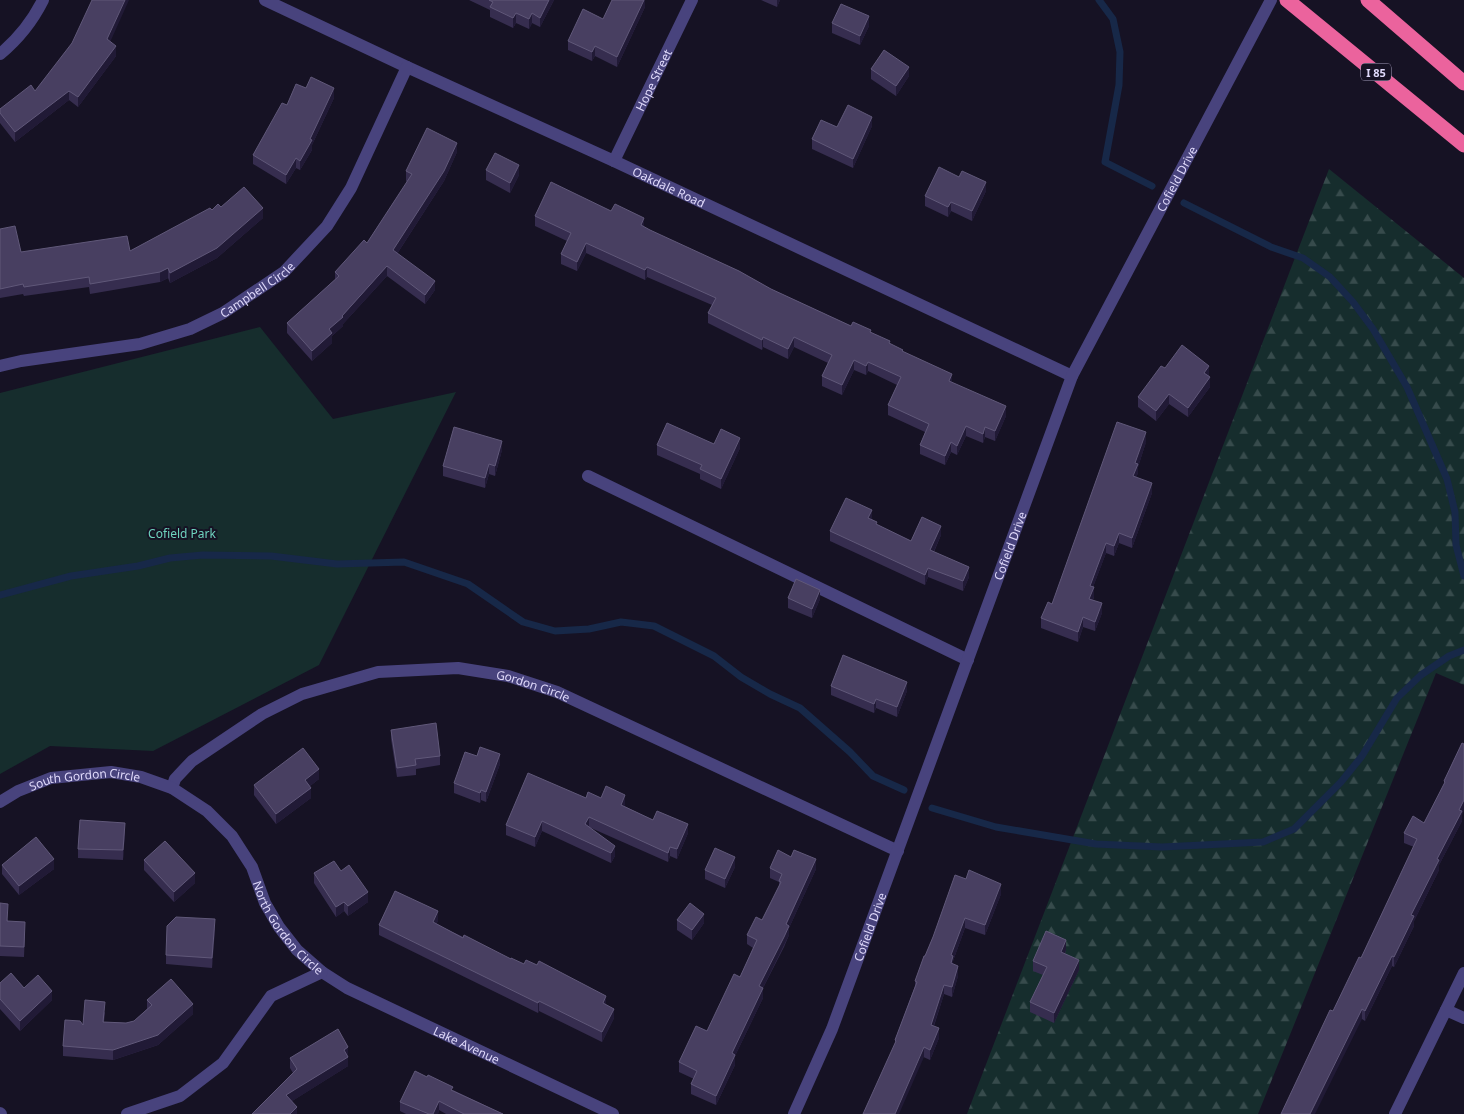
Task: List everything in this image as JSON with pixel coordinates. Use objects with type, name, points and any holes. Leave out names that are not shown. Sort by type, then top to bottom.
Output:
[{"type":"highway","name":"I 85","points":[[1287,0],[1464,145]]},
{"type":"highway","points":[[1368,0],[1464,83]]},
{"type":"street","points":[[0,54],[12,45],[43,0]]},
{"type":"street","name":"Oakdale Road","points":[[265,0],[407,68],[614,161],[1072,376]]},
{"type":"street","name":"Hope Street","points":[[614,161],[692,0]]},
{"type":"street","name":"Cofield Drive","points":[[794,1114],[832,1029],[1072,376],[1271,0]]},
{"type":"street","name":"Campbell Circle","points":[[0,366],[21,361],[140,344],[190,329],[224,313],[284,272],[327,226],[351,188],[407,68]]},
{"type":"street","points":[[588,476],[968,660]]},
{"type":"street","name":"Gordon Circle","points":[[172,788],[174,779],[192,761],[262,714],[302,694],[378,672],[458,668],[508,676],[557,692],[898,851]]},
{"type":"street","name":"South Gordon Circle","points":[[0,802],[18,791],[51,778],[111,772],[141,777],[172,788]]},
{"type":"street","name":"North Gordon Circle","points":[[127,1114],[180,1096],[223,1063],[271,996],[322,972],[298,950],[279,927],[265,903],[252,867],[232,836],[207,811],[172,788]]},
{"type":"street","name":"Lake Avenue","points":[[322,972],[347,988],[613,1114]]},
{"type":"street","points":[[1394,1114],[1464,973]]},
{"type":"street","points":[[1446,1010],[1464,1018]]},
{"type":"green space","points":[[1329,169],[1464,278],[1464,685],[1436,673],[1258,1114],[967,1114]]},
{"type":"green space","name":"Cofield Park","points":[[260,327],[333,419],[456,392],[319,665],[153,751],[50,746],[0,774],[0,393]]},
{"type":"building","points":[[92,0],[125,0],[107,39],[116,46],[78,97],[69,91],[15,132],[0,113],[0,109],[31,85],[35,91],[72,43]]},
{"type":"building","points":[[489,0],[549,0],[540,18],[532,13],[529,19],[516,13],[513,18],[490,7],[493,2]]},
{"type":"building","points":[[612,0],[644,0],[617,57],[595,46],[592,52],[568,41],[583,9],[603,19]]},
{"type":"building","points":[[841,4],[869,16],[860,36],[832,23]]},
{"type":"building","points":[[884,50],[909,67],[896,86],[871,69]]},
{"type":"building","points":[[311,77],[334,88],[310,139],[312,140],[300,161],[296,158],[286,175],[253,155],[282,103],[287,105],[296,84],[306,88]]},
{"type":"building","points":[[848,105],[872,117],[853,159],[812,139],[821,120],[837,127]]},
{"type":"building","points":[[427,128],[457,143],[444,171],[393,250],[435,281],[425,295],[387,266],[343,317],[329,329],[332,333],[312,351],[287,323],[339,276],[335,272],[364,240],[367,243],[412,174],[406,171]]},
{"type":"building","points":[[495,153],[519,165],[510,183],[486,170]]},
{"type":"building","points":[[939,167],[959,177],[962,171],[986,182],[972,211],[951,202],[948,207],[925,196]]},
{"type":"building","points":[[551,182],[611,211],[615,204],[644,218],[641,225],[650,230],[851,326],[853,322],[871,330],[870,332],[890,341],[889,343],[902,351],[952,374],[949,381],[1006,406],[995,431],[985,427],[983,434],[966,426],[957,446],[951,442],[945,456],[920,445],[929,424],[888,405],[901,377],[868,362],[866,366],[854,360],[842,385],[822,376],[832,355],[794,337],[788,349],[763,337],[762,340],[708,313],[716,298],[647,267],[645,270],[586,243],[577,262],[561,254],[571,233],[535,216]]},
{"type":"building","points":[[244,187],[263,208],[217,248],[170,273],[168,268],[160,272],[90,284],[89,277],[24,287],[23,284],[0,289],[0,229],[15,226],[21,252],[127,236],[130,251],[210,208],[212,210],[218,204],[221,207]]},
{"type":"building","points":[[1182,345],[1209,366],[1204,373],[1210,377],[1188,408],[1169,394],[1156,411],[1138,397],[1161,366],[1165,368]]},
{"type":"building","points":[[1117,422],[1146,432],[1135,463],[1138,464],[1133,476],[1152,483],[1132,538],[1119,533],[1114,546],[1106,543],[1090,586],[1094,587],[1089,599],[1102,603],[1095,622],[1083,617],[1078,632],[1041,618],[1048,602],[1052,604]]},
{"type":"building","points":[[667,423],[714,444],[721,429],[740,438],[721,479],[700,469],[702,465],[657,445]]},
{"type":"building","points":[[454,427],[502,441],[495,466],[489,464],[485,478],[443,466]]},
{"type":"building","points":[[846,498],[872,510],[868,518],[877,522],[876,524],[911,541],[922,517],[941,526],[930,550],[969,567],[963,581],[928,568],[925,575],[830,531]]},
{"type":"building","points":[[796,579],[820,590],[812,609],[788,598]]},
{"type":"building","points":[[843,655],[907,682],[897,707],[876,699],[874,704],[831,686]]},
{"type":"building","points":[[436,723],[440,756],[415,759],[416,765],[397,768],[391,730]]},
{"type":"building","points":[[1462,743],[1464,744],[1464,800],[1459,810],[1462,811],[1437,859],[1439,860],[1411,915],[1414,916],[1394,957],[1392,956],[1365,1011],[1362,1009],[1310,1114],[1281,1114],[1330,1010],[1333,1011],[1359,957],[1361,958],[1417,839],[1404,833],[1413,816],[1424,823]]},
{"type":"building","points":[[480,747],[500,754],[486,792],[481,790],[480,793],[454,783],[465,752],[477,756]]},
{"type":"building","points":[[303,748],[319,769],[305,780],[311,788],[276,814],[254,785]]},
{"type":"building","points":[[528,773],[586,798],[588,792],[601,798],[606,786],[625,795],[621,805],[653,820],[657,811],[688,824],[677,849],[670,847],[668,853],[589,817],[585,824],[615,846],[611,853],[542,821],[535,837],[506,825]]},
{"type":"building","points":[[80,820],[125,823],[123,850],[78,849]]},
{"type":"building","points":[[36,837],[54,859],[19,886],[2,865]]},
{"type":"building","points":[[165,841],[195,873],[174,892],[144,860]]},
{"type":"building","points":[[715,848],[735,857],[725,879],[705,870]]},
{"type":"building","points":[[778,850],[791,857],[794,850],[816,859],[786,924],[789,926],[759,986],[763,988],[732,1053],[735,1055],[716,1096],[691,1084],[697,1071],[679,1062],[696,1026],[707,1031],[734,974],[740,977],[757,940],[747,935],[756,917],[762,920],[781,882],[779,881],[782,874],[770,868]]},
{"type":"building","points":[[334,861],[341,871],[349,865],[368,892],[348,906],[344,902],[336,907],[314,873]]},
{"type":"building","points":[[969,870],[1001,884],[985,925],[965,918],[951,955],[953,956],[951,963],[958,966],[952,987],[944,985],[931,1025],[939,1028],[930,1050],[924,1047],[895,1114],[863,1114],[896,1041],[917,982],[915,981],[955,875],[966,879]]},
{"type":"building","points":[[395,891],[438,911],[433,922],[463,938],[464,935],[524,964],[526,960],[537,965],[539,961],[606,996],[603,1003],[614,1009],[602,1032],[539,1001],[538,1003],[379,925]]},
{"type":"building","points":[[0,903],[8,904],[7,921],[25,922],[24,947],[0,946]]},
{"type":"building","points":[[690,903],[704,914],[692,930],[677,920]]},
{"type":"building","points":[[176,917],[215,919],[212,958],[166,955],[167,926]]},
{"type":"building","points":[[1046,931],[1066,940],[1061,952],[1079,960],[1054,1013],[1030,1002],[1047,967],[1033,961]]},
{"type":"building","points":[[11,973],[24,988],[38,975],[52,991],[20,1021],[0,999],[0,983]]},
{"type":"building","points":[[171,979],[193,1004],[158,1035],[113,1050],[63,1046],[65,1020],[80,1021],[83,1025],[85,1000],[105,1002],[103,1022],[126,1023],[134,1021],[152,1005],[147,1000]]},
{"type":"building","points":[[338,1029],[348,1047],[344,1050],[348,1057],[286,1095],[297,1107],[290,1114],[252,1114],[297,1069],[290,1058]]},
{"type":"building","points":[[415,1071],[453,1087],[451,1090],[503,1114],[464,1114],[439,1101],[433,1114],[429,1114],[400,1102]]},
{"type":"waterway","points":[[1099,0],[1113,19],[1120,52],[1119,85],[1105,162],[1152,186]]},
{"type":"waterway","points":[[1184,203],[1271,247],[1303,258],[1330,277],[1353,302],[1373,329],[1407,387],[1447,479],[1455,512],[1456,545],[1464,576]]},
{"type":"waterway","points":[[0,595],[71,576],[138,566],[170,558],[203,555],[271,556],[337,564],[404,562],[468,584],[523,622],[555,631],[589,629],[621,622],[654,626],[714,656],[741,677],[770,694],[800,708],[850,752],[873,776],[904,790]]},
{"type":"waterway","points":[[932,808],[996,827],[1096,844],[1162,847],[1263,842],[1294,829],[1341,782],[1362,756],[1397,698],[1421,675],[1449,656],[1464,650]]}]
